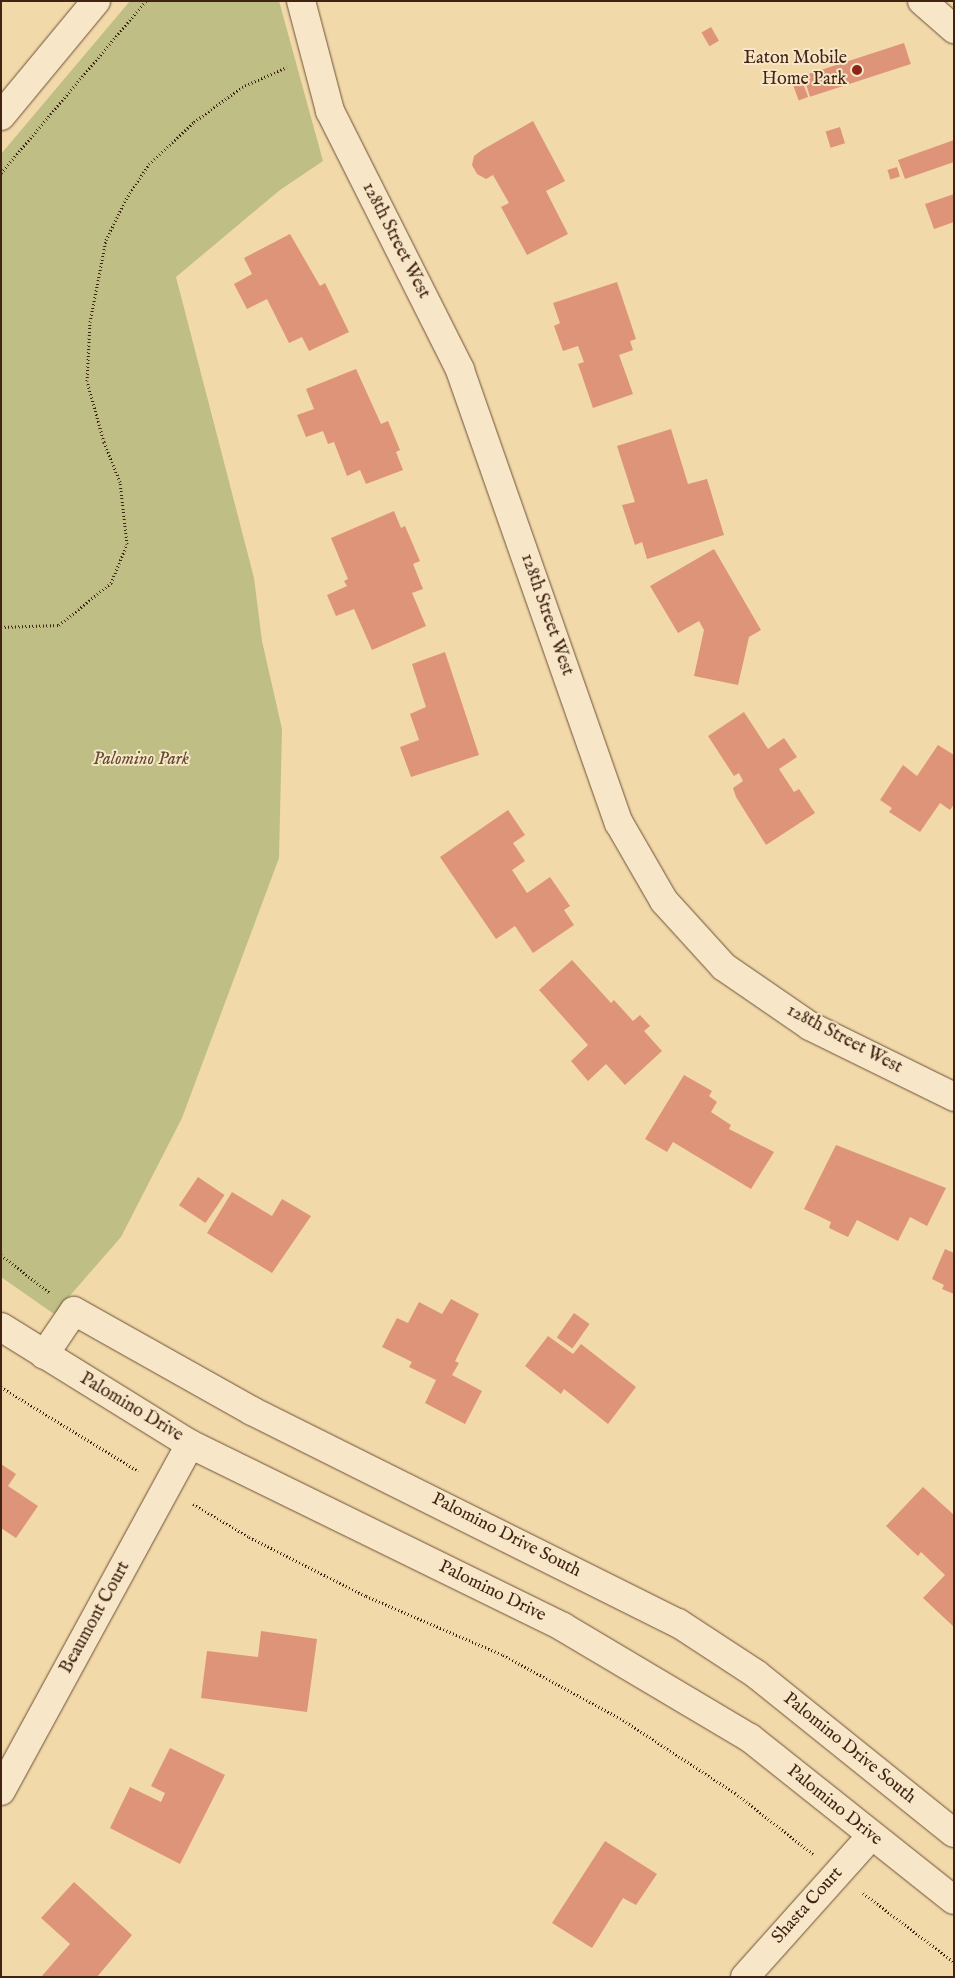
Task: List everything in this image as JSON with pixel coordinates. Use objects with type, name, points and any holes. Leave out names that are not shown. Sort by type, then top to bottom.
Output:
[{"type":"street","points":[[1,116],[96,1]]},
{"type":"street","name":"128th Street West","points":[[301,1],[330,111],[460,370],[619,823],[664,901],[724,967],[810,1026],[954,1097]]},
{"type":"street","points":[[922,1],[954,29]]},
{"type":"street","points":[[44,1355],[74,1311]]},
{"type":"street","name":"Palomino Drive South","points":[[74,1311],[252,1411],[678,1623],[756,1674],[954,1833]]},
{"type":"street","name":"Palomino Drive","points":[[1,1327],[190,1444],[563,1627],[750,1738],[954,1900]]},
{"type":"street","name":"Beaumont Court","points":[[1,1792],[190,1444]]},
{"type":"street","name":"Shasta Court","points":[[745,1977],[871,1836]]},
{"type":"path","points":[[1,173],[146,1]]},
{"type":"path","points":[[1,627],[59,625],[111,583],[127,544],[120,482],[104,442],[87,381],[90,322],[106,240],[126,199],[149,164],[194,122],[242,87],[315,55]]},
{"type":"path","points":[[1,1255],[74,1311]]},
{"type":"path","points":[[1,1387],[166,1488],[249,1536],[366,1596],[503,1655],[623,1720],[735,1793],[954,1962]]},
{"type":"green space","name":"Palomino Park","points":[[130,1],[279,1],[323,161],[280,190],[176,277],[254,578],[262,641],[282,729],[279,858],[182,1118],[121,1237],[54,1314],[1,1277],[1,154]]},
{"type":"building","points":[[711,27],[719,41],[709,46],[701,32]]},
{"type":"building","name":"Eaton Mobile Home Park","points":[[904,43],[911,64],[810,97],[803,76]]},
{"type":"building","points":[[803,83],[808,97],[799,101],[794,86]]},
{"type":"building","points":[[533,121],[565,181],[546,191],[568,234],[527,255],[501,207],[509,203],[493,175],[486,179],[477,174],[472,165],[474,156],[482,150]]},
{"type":"building","points":[[840,127],[845,143],[831,148],[826,131]]},
{"type":"building","points":[[954,140],[954,162],[905,179],[898,160]]},
{"type":"building","points":[[897,167],[900,177],[890,179],[887,170]]},
{"type":"building","points":[[954,194],[954,222],[934,229],[925,204]]},
{"type":"building","points":[[290,234],[320,286],[325,283],[349,332],[309,351],[302,337],[289,343],[267,299],[247,309],[234,284],[252,274],[244,258]]},
{"type":"building","points":[[617,282],[636,339],[630,341],[633,350],[619,355],[633,394],[593,408],[578,364],[584,362],[578,346],[563,351],[554,326],[560,323],[553,303]]},
{"type":"building","points":[[356,369],[381,424],[388,421],[400,450],[396,452],[403,470],[366,484],[360,470],[347,476],[334,442],[328,444],[323,431],[306,437],[297,415],[314,409],[306,389]]},
{"type":"building","points":[[671,429],[688,484],[707,479],[724,535],[647,559],[642,542],[635,545],[622,505],[635,502],[617,446]]},
{"type":"building","points":[[394,511],[401,528],[405,526],[420,561],[413,564],[423,589],[412,593],[426,626],[372,650],[354,609],[336,616],[327,595],[347,586],[344,581],[348,579],[331,538]]},
{"type":"building","points":[[714,549],[761,630],[749,637],[738,685],[694,676],[704,630],[699,621],[678,633],[650,586]]},
{"type":"building","points":[[445,652],[479,755],[411,777],[400,747],[419,740],[410,714],[426,707],[412,664]]},
{"type":"building","points":[[744,712],[768,749],[784,738],[797,757],[779,769],[794,792],[799,789],[815,813],[766,845],[736,797],[733,788],[743,781],[739,773],[734,776],[708,736]]},
{"type":"building","points":[[938,745],[954,755],[954,804],[950,810],[940,803],[920,832],[889,812],[892,808],[880,800],[903,765],[917,776]]},
{"type":"building","points":[[508,810],[525,835],[513,843],[525,861],[512,870],[527,893],[550,877],[570,906],[564,910],[574,925],[533,953],[515,926],[496,939],[440,857]]},
{"type":"building","points":[[572,960],[611,1003],[614,1000],[633,1021],[640,1015],[650,1026],[644,1031],[662,1051],[625,1085],[606,1064],[588,1081],[571,1061],[588,1045],[539,990]]},
{"type":"building","points":[[684,1075],[712,1091],[709,1096],[717,1102],[711,1112],[731,1125],[729,1129],[774,1152],[751,1189],[673,1142],[667,1152],[645,1139]]},
{"type":"building","points":[[836,1145],[946,1188],[927,1226],[910,1217],[898,1241],[857,1220],[848,1237],[829,1228],[831,1222],[804,1209]]},
{"type":"building","points":[[198,1177],[225,1195],[206,1223],[179,1205]]},
{"type":"building","points":[[232,1192],[272,1216],[282,1199],[311,1216],[272,1273],[207,1233]]},
{"type":"building","points":[[945,1249],[954,1253],[954,1294],[942,1289],[944,1285],[932,1279]]},
{"type":"building","points":[[451,1299],[479,1314],[455,1361],[459,1363],[452,1375],[482,1391],[465,1424],[425,1403],[436,1380],[409,1367],[412,1362],[382,1347],[397,1318],[408,1323],[419,1302],[442,1314]]},
{"type":"building","points":[[574,1313],[590,1324],[572,1348],[557,1338]]},
{"type":"building","points":[[548,1336],[573,1354],[581,1344],[636,1387],[608,1424],[564,1389],[561,1394],[525,1366]]},
{"type":"building","points":[[1,1464],[16,1474],[8,1486],[38,1506],[16,1538],[1,1528]]},
{"type":"building","points":[[923,1487],[954,1515],[954,1627],[923,1598],[945,1575],[921,1552],[918,1556],[886,1526]]},
{"type":"building","points":[[261,1631],[317,1639],[307,1712],[201,1698],[207,1651],[258,1657]]},
{"type":"building","points":[[170,1748],[225,1775],[180,1864],[110,1828],[130,1787],[161,1802],[165,1793],[151,1786]]},
{"type":"building","points":[[605,1841],[657,1874],[636,1905],[623,1898],[592,1948],[552,1923]]},
{"type":"building","points":[[74,1882],[132,1935],[97,1977],[41,1977],[70,1944],[41,1918]]},
{"type":"place","name":"Eaton Mobile Home Park","points":[[857,70]]}]
